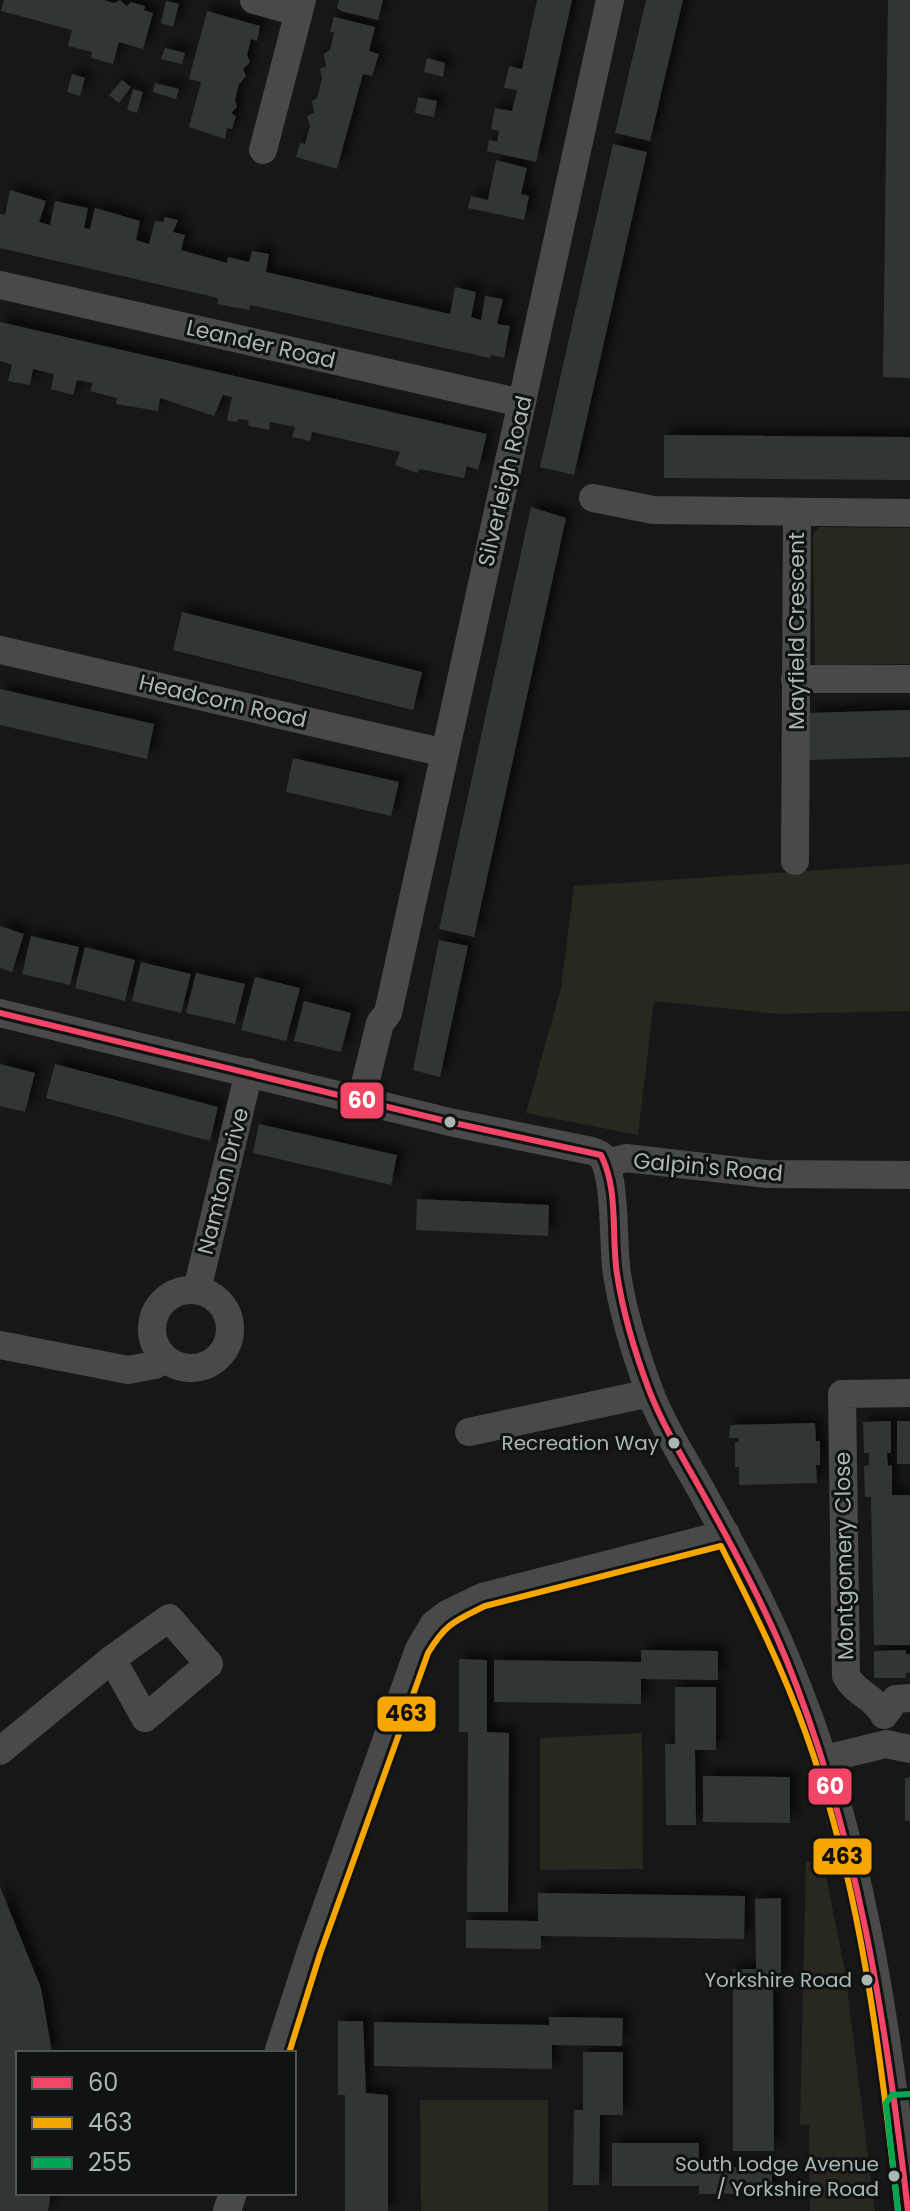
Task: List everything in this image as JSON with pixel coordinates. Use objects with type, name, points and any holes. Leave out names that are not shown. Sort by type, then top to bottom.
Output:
[{"type":"street","points":[[254,0],[300,6],[263,150]]},
{"type":"street","name":"Silverleigh Road","points":[[361,1100],[380,1023],[388,1013],[445,753],[518,482],[522,403],[610,0]]},
{"type":"street","name":"Leander Road","points":[[0,285],[522,403]]},
{"type":"street","name":"Mayfield Crescent","points":[[593,498],[653,510],[797,512],[795,861]]},
{"type":"street","points":[[797,512],[910,513]]},
{"type":"street","name":"Headcorn Road","points":[[0,650],[445,753]]},
{"type":"street","points":[[795,679],[910,679]]},
{"type":"street","name":"Galpin's Road","points":[[0,1013],[454,1123],[592,1151],[601,1155],[607,1163],[626,1158],[766,1174],[910,1175]]},
{"type":"street","name":"Namton Drive","points":[[197,1290],[249,1072]]},
{"type":"street","points":[[607,1163],[621,1300],[650,1393],[726,1534],[783,1650],[825,1759],[869,1927],[903,2104],[908,2211]]},
{"type":"street","points":[[197,1290],[217,1300],[225,1310],[229,1323],[225,1348],[218,1358],[194,1368],[182,1367],[164,1359],[154,1342],[154,1317],[169,1297],[197,1290]]},
{"type":"street","points":[[0,1345],[128,1370],[155,1365],[164,1359]]},
{"type":"street","points":[[469,1432],[650,1393]]},
{"type":"street","name":"Montgomery Close","points":[[884,1715],[876,1702],[855,1689],[846,1676],[842,1394],[910,1393]]},
{"type":"street","points":[[279,2051],[366,1794],[419,1649],[434,1624],[461,1606],[482,1597],[726,1534]]},
{"type":"street","points":[[0,1751],[112,1659]]},
{"type":"street","points":[[825,1759],[898,1746],[884,1715],[896,1699],[910,1698]]},
{"type":"shaded area","points":[[819,527],[910,528],[910,664],[815,665],[813,534]]},
{"type":"shaded area","points":[[910,864],[910,1011],[779,1014],[654,1001],[638,1135],[526,1113],[561,988],[574,886]]},
{"type":"shaded area","points":[[642,1733],[643,1869],[540,1870],[540,1738]]},
{"type":"shaded area","points":[[823,1861],[845,1971],[875,2211],[810,2211],[809,2125],[800,2124],[806,1862]]},
{"type":"shaded area","points":[[420,2100],[548,2100],[548,2211],[421,2211]]},
{"type":"building","points":[[4,0],[104,0],[114,3],[120,0],[127,6],[131,2],[145,6],[144,10],[153,13],[143,49],[119,42],[113,64],[91,58],[92,52],[68,46],[72,30],[1,11]]},
{"type":"building","points":[[339,0],[383,0],[378,20],[341,11],[337,8]]},
{"type":"building","points":[[537,0],[572,0],[536,162],[487,151],[489,140],[497,142],[499,131],[491,129],[495,108],[512,111],[517,90],[504,88],[509,66],[522,69]]},
{"type":"building","points":[[646,0],[683,0],[650,141],[615,133]]},
{"type":"building","points":[[888,0],[910,0],[910,378],[883,377]]},
{"type":"building","points":[[166,1],[179,4],[173,27],[161,23]]},
{"type":"building","points":[[207,11],[260,26],[257,41],[251,39],[247,55],[250,62],[243,69],[246,76],[239,84],[235,100],[237,107],[231,113],[236,116],[232,129],[227,128],[225,139],[189,127],[201,82],[189,79]]},
{"type":"building","points":[[334,17],[375,27],[369,51],[379,54],[372,76],[363,74],[337,169],[296,157],[300,143],[305,144],[310,126],[307,116],[314,113],[312,101],[317,98],[322,79],[320,69],[326,66],[324,54],[330,50]]},
{"type":"building","points":[[165,48],[185,53],[182,64],[161,59]]},
{"type":"building","points":[[427,58],[445,63],[443,77],[424,72]]},
{"type":"building","points":[[72,74],[85,78],[80,96],[67,92]]},
{"type":"building","points":[[122,80],[131,87],[119,103],[109,95]]},
{"type":"building","points":[[155,83],[179,89],[176,99],[153,92]]},
{"type":"building","points":[[133,89],[143,92],[137,113],[127,110]]},
{"type":"building","points":[[418,97],[437,101],[434,117],[415,113]]},
{"type":"building","points":[[613,144],[647,152],[574,475],[540,467]]},
{"type":"building","points":[[496,160],[527,168],[521,194],[529,196],[524,220],[468,208],[471,196],[488,200]]},
{"type":"building","points":[[10,190],[46,201],[39,222],[50,225],[55,201],[88,208],[84,228],[90,229],[95,208],[140,221],[136,240],[149,244],[155,221],[163,222],[165,217],[178,220],[173,232],[185,235],[181,250],[227,263],[228,257],[249,262],[252,251],[269,254],[266,272],[450,314],[455,287],[476,292],[471,317],[481,320],[485,296],[503,299],[497,324],[510,326],[504,358],[491,355],[490,358],[250,305],[249,310],[217,304],[218,298],[0,248],[0,214],[5,215]]},
{"type":"building","points":[[0,322],[487,434],[478,470],[467,466],[464,478],[420,469],[417,473],[395,465],[400,452],[312,432],[310,441],[292,437],[295,427],[270,422],[269,430],[249,426],[248,420],[227,420],[232,397],[223,395],[214,416],[160,398],[158,411],[116,404],[117,398],[90,391],[93,383],[77,380],[73,395],[51,389],[54,374],[33,369],[30,385],[8,381],[12,365],[0,361]]},
{"type":"building","points":[[664,435],[910,437],[910,480],[664,478]]},
{"type":"building","points":[[531,507],[566,518],[474,937],[439,929]]},
{"type":"building","points":[[182,612],[422,672],[413,710],[173,650]]},
{"type":"building","points":[[0,689],[154,724],[147,759],[0,725]]},
{"type":"building","points":[[910,710],[910,757],[808,760],[807,713]]},
{"type":"building","points":[[293,758],[399,782],[391,816],[286,792]]},
{"type":"building","points":[[0,926],[24,934],[12,972],[0,968]]},
{"type":"building","points":[[31,936],[79,947],[70,985],[22,974]]},
{"type":"building","points":[[439,940],[468,946],[440,1077],[413,1070]]},
{"type":"building","points":[[85,947],[135,960],[125,1001],[75,988]]},
{"type":"building","points":[[141,962],[191,974],[181,1013],[132,1001]]},
{"type":"building","points":[[196,973],[245,984],[235,1024],[186,1013]]},
{"type":"building","points":[[255,977],[300,988],[286,1041],[241,1030]]},
{"type":"building","points":[[304,1001],[351,1013],[341,1052],[294,1041]]},
{"type":"building","points":[[0,1064],[35,1073],[25,1112],[0,1106]]},
{"type":"building","points":[[55,1064],[218,1107],[210,1141],[46,1098]]},
{"type":"building","points":[[259,1124],[397,1155],[391,1185],[253,1153]]},
{"type":"building","points":[[417,1199],[549,1205],[548,1236],[416,1230]]},
{"type":"building","points":[[891,1421],[891,1453],[887,1453],[888,1466],[892,1465],[892,1495],[910,1495],[910,1645],[874,1645],[871,1497],[865,1497],[864,1466],[869,1465],[869,1453],[864,1453],[863,1422]]},
{"type":"building","points":[[897,1421],[910,1421],[910,1464],[897,1464]]},
{"type":"building","points":[[815,1423],[816,1441],[820,1441],[817,1483],[739,1485],[735,1442],[739,1442],[739,1438],[729,1438],[730,1425]]},
{"type":"building","points":[[641,1650],[718,1651],[718,1680],[641,1679],[641,1704],[494,1702],[494,1660],[641,1662]]},
{"type":"building","points":[[906,1650],[906,1654],[910,1654],[910,1673],[906,1673],[906,1678],[874,1678],[874,1651]]},
{"type":"building","points":[[459,1659],[487,1660],[487,1732],[509,1733],[508,1912],[467,1912],[468,1732],[459,1732]]},
{"type":"building","points":[[675,1687],[716,1687],[716,1750],[695,1750],[696,1825],[666,1825],[665,1744],[675,1744]]},
{"type":"building","points":[[703,1776],[790,1777],[790,1823],[703,1822]]},
{"type":"building","points":[[910,1777],[910,1821],[905,1821],[905,1778]]},
{"type":"building","points":[[0,1887],[41,1988],[52,2051],[16,2051],[16,2195],[51,2195],[48,2211],[0,2211]]},
{"type":"building","points":[[538,1893],[745,1896],[744,1939],[541,1936],[541,1949],[466,1948],[466,1920],[538,1921]]},
{"type":"building","points":[[781,1898],[781,1976],[773,1976],[774,2151],[733,2151],[733,1969],[756,1969],[755,1899]]},
{"type":"building","points":[[549,2017],[623,2018],[622,2046],[552,2045],[552,2069],[374,2066],[374,2022],[549,2025]]},
{"type":"building","points":[[338,2021],[363,2021],[366,2093],[388,2095],[388,2211],[345,2211],[345,2095],[338,2095]]},
{"type":"building","points":[[583,2052],[623,2052],[623,2115],[600,2115],[599,2185],[573,2185],[574,2110],[583,2110]]},
{"type":"building","points":[[612,2143],[699,2143],[699,2167],[772,2167],[772,2194],[699,2194],[699,2186],[612,2186]]},
{"type":"transit line","name":"60","points":[[0,1013],[454,1123],[601,1155],[610,1183],[620,1289],[644,1376],[667,1429],[777,1637],[811,1726],[832,1793],[866,1930],[879,2000],[908,2211]]},
{"type":"transit line","name":"463","points":[[290,2051],[320,1954],[428,1653],[440,1635],[485,1606],[721,1546],[797,1710],[841,1851],[866,1970],[898,2211]]},
{"type":"transit line","name":"255","points":[[898,2211],[886,2103],[892,2095],[910,2094]]},
{"type":"place","name":"Recreation Way","points":[[674,1443]]},
{"type":"place","name":"Yorkshire Road","points":[[867,1980]]},
{"type":"place","name":"South Lodge Avenue / Yorkshire Road","points":[[894,2176]]}]
